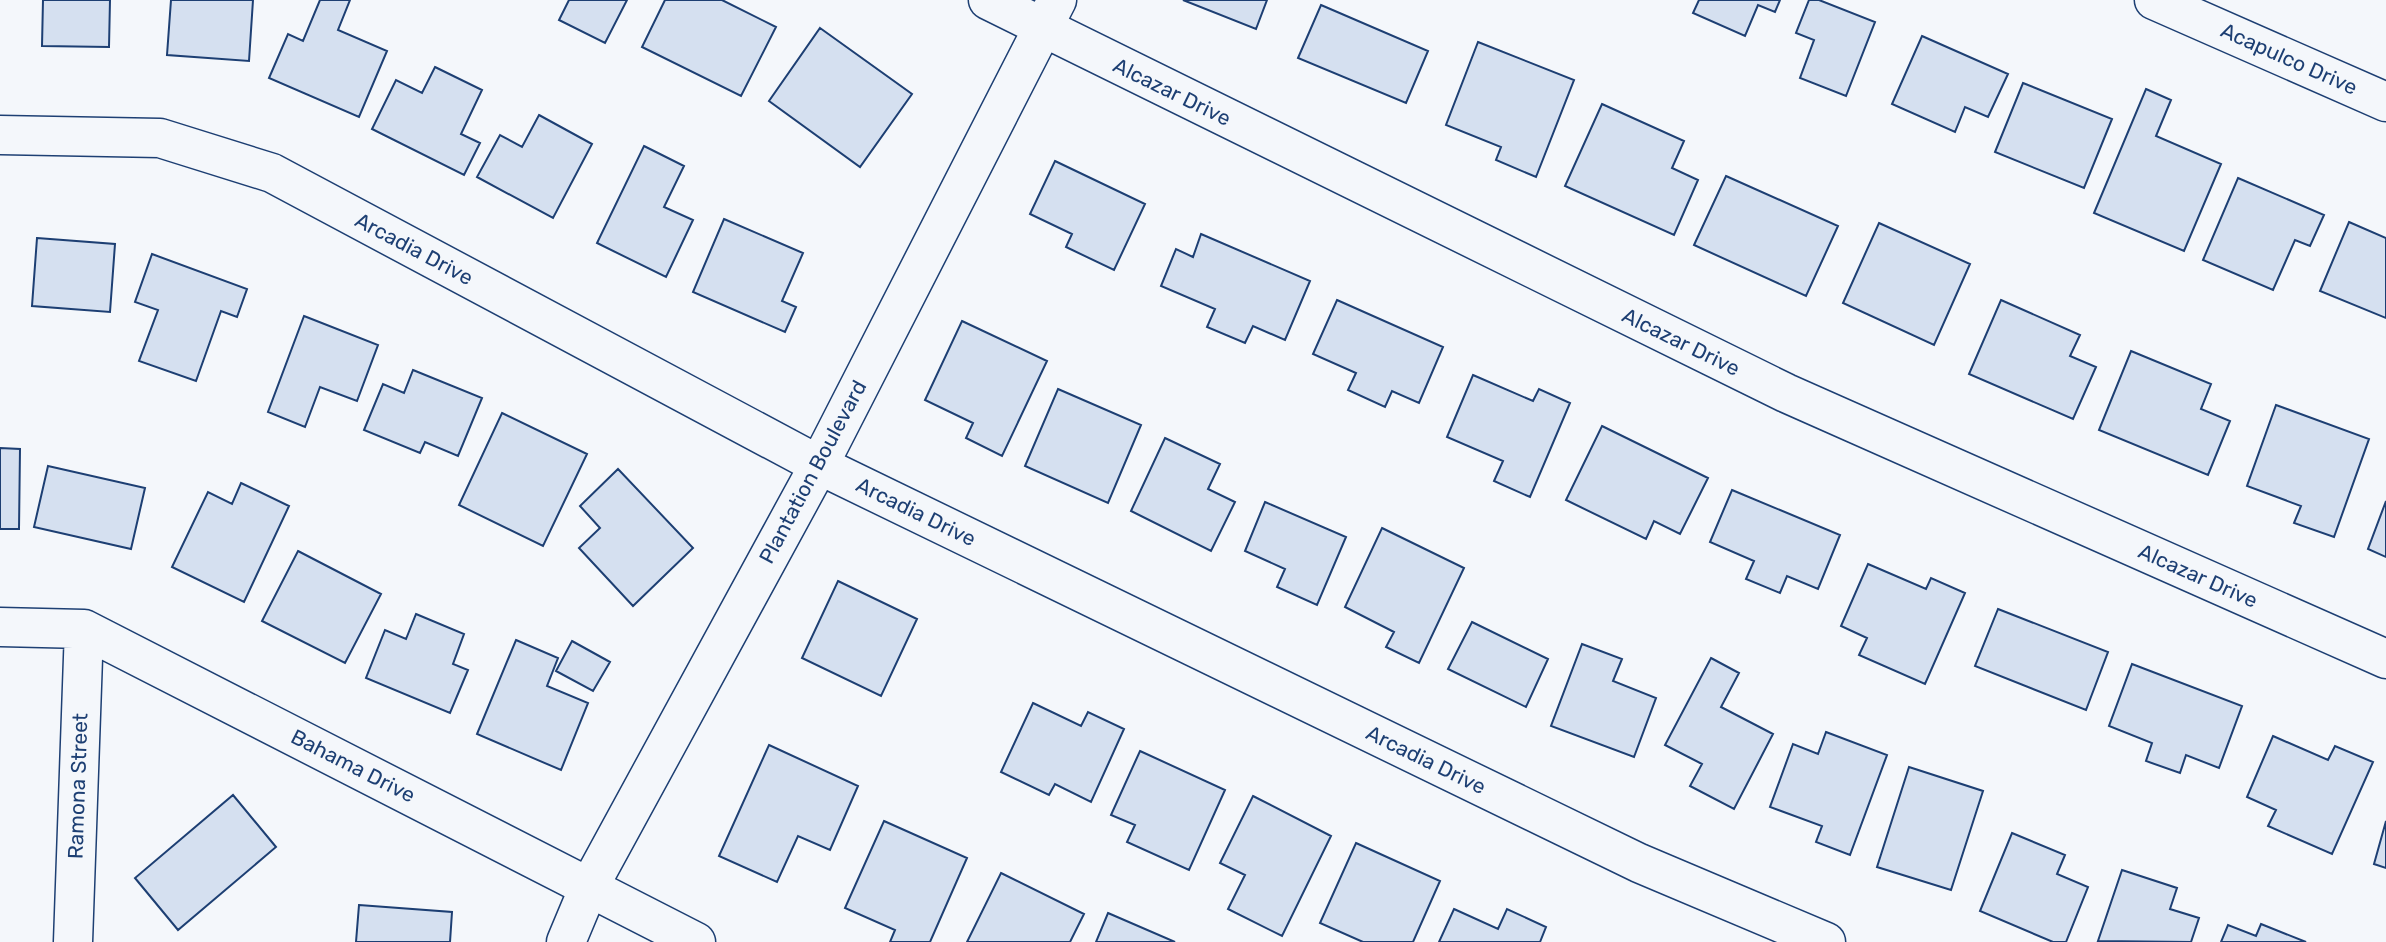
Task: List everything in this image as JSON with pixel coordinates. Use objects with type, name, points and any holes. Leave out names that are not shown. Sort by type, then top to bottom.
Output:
[{"type":"street","name":"Alcazar Drive","points":[[988,0],[1050,14],[1786,393],[2386,659]]},
{"type":"street","name":"Acapulco Drive","points":[[2154,0],[2386,102]]},
{"type":"street","name":"Plantation Boulevard","points":[[566,942],[589,887],[819,465],[1050,14]]},
{"type":"street","name":"Arcadia Drive","points":[[0,135],[160,138],[272,173],[819,465],[1639,863],[1826,942]]},
{"type":"street","name":"Bahama Drive","points":[[0,627],[84,629],[696,942]]},
{"type":"street","name":"Ramona Street","points":[[73,942],[84,629]]},
{"type":"building","points":[[43,0],[110,0],[109,47],[42,46]]},
{"type":"building","points":[[171,0],[253,0],[249,61],[167,55]]},
{"type":"building","points":[[320,0],[350,0],[338,30],[387,51],[359,117],[269,78],[288,34],[303,41]]},
{"type":"building","points":[[569,0],[627,0],[605,43],[559,20]]},
{"type":"building","points":[[665,0],[722,0],[776,27],[741,96],[642,47]]},
{"type":"building","points":[[1183,0],[1267,0],[1256,29]]},
{"type":"building","points":[[1699,0],[1780,0],[1775,12],[1758,5],[1745,36],[1693,13]]},
{"type":"building","points":[[1809,0],[1819,0],[1875,22],[1846,96],[1800,78],[1814,40],[1796,33]]},
{"type":"building","points":[[1321,5],[1428,51],[1406,103],[1298,58]]},
{"type":"building","points":[[820,28],[912,94],[860,167],[769,101]]},
{"type":"building","points":[[1922,36],[2008,74],[1988,117],[1965,107],[1955,132],[1892,104]]},
{"type":"building","points":[[1478,42],[1574,80],[1536,177],[1496,160],[1501,147],[1446,125]]},
{"type":"building","points":[[435,67],[482,90],[461,134],[480,143],[464,175],[372,129],[396,80],[422,93]]},
{"type":"building","points":[[2023,83],[2112,119],[2084,188],[1995,152]]},
{"type":"building","points":[[2146,89],[2171,100],[2156,136],[2221,164],[2184,251],[2094,213]]},
{"type":"building","points":[[1602,104],[1684,141],[1672,168],[1698,180],[1674,235],[1565,186]]},
{"type":"building","points":[[539,115],[592,144],[553,218],[477,177],[500,135],[522,147]]},
{"type":"building","points":[[644,146],[684,166],[664,207],[693,220],[666,277],[597,243]]},
{"type":"building","points":[[1055,161],[1145,204],[1114,270],[1066,247],[1072,234],[1030,214]]},
{"type":"building","points":[[1726,176],[1838,226],[1806,296],[1694,245]]},
{"type":"building","points":[[2238,178],[2324,215],[2310,246],[2295,240],[2273,290],[2203,260]]},
{"type":"building","points":[[724,219],[803,253],[782,301],[796,307],[785,332],[693,292]]},
{"type":"building","points":[[2349,222],[2386,238],[2386,318],[2320,291]]},
{"type":"building","points":[[1879,223],[1970,264],[1934,345],[1843,303]]},
{"type":"building","points":[[1201,234],[1310,281],[1285,340],[1253,326],[1245,343],[1207,327],[1215,309],[1161,286],[1176,249],[1193,257]]},
{"type":"building","points":[[37,238],[115,244],[110,312],[32,306]]},
{"type":"building","points":[[152,254],[247,289],[237,317],[221,311],[196,381],[139,361],[158,310],[135,302]]},
{"type":"building","points":[[1337,300],[1443,347],[1419,403],[1392,391],[1385,407],[1348,390],[1356,373],[1313,354]]},
{"type":"building","points":[[2001,300],[2080,335],[2070,356],[2096,367],[2073,419],[1969,374]]},
{"type":"building","points":[[304,316],[378,345],[357,401],[320,387],[305,427],[268,412]]},
{"type":"building","points":[[962,321],[1047,361],[1002,456],[966,438],[973,423],[925,400]]},
{"type":"building","points":[[2131,351],[2211,384],[2201,409],[2230,421],[2208,475],[2099,430]]},
{"type":"building","points":[[413,370],[482,398],[458,456],[425,442],[420,453],[364,430],[383,384],[404,393]]},
{"type":"building","points":[[1473,375],[1533,401],[1539,389],[1570,403],[1530,497],[1494,481],[1503,461],[1447,437]]},
{"type":"building","points":[[1058,389],[1141,425],[1108,503],[1025,466]]},
{"type":"building","points":[[2276,405],[2369,439],[2334,537],[2294,523],[2301,506],[2247,486]]},
{"type":"building","points":[[502,413],[587,454],[543,546],[459,505]]},
{"type":"building","points":[[1602,426],[1708,478],[1680,534],[1654,521],[1646,539],[1566,500]]},
{"type":"building","points":[[1165,438],[1220,464],[1208,489],[1235,502],[1211,551],[1131,511]]},
{"type":"building","points":[[0,448],[20,449],[19,529],[0,529]]},
{"type":"building","points":[[48,466],[145,488],[131,549],[34,527]]},
{"type":"building","points":[[618,469],[693,548],[633,606],[579,548],[600,528],[580,506]]},
{"type":"building","points":[[241,483],[289,506],[244,602],[172,567],[208,492],[232,504]]},
{"type":"building","points":[[1732,490],[1840,535],[1818,589],[1787,576],[1780,593],[1746,579],[1754,561],[1710,542]]},
{"type":"building","points":[[2386,501],[2386,557],[2368,549]]},
{"type":"building","points":[[1265,502],[1346,537],[1317,605],[1277,587],[1285,569],[1245,551]]},
{"type":"building","points":[[1382,528],[1464,568],[1419,663],[1386,647],[1394,632],[1345,607]]},
{"type":"building","points":[[298,551],[381,594],[345,663],[262,621]]},
{"type":"building","points":[[1868,564],[1926,589],[1931,578],[1965,593],[1925,684],[1859,655],[1867,638],[1841,626]]},
{"type":"building","points":[[838,581],[917,619],[881,696],[802,658]]},
{"type":"building","points":[[1998,609],[2108,652],[2086,710],[1975,666]]},
{"type":"building","points":[[416,614],[464,634],[453,664],[468,670],[450,713],[366,678],[385,630],[406,639]]},
{"type":"building","points":[[1472,622],[1548,659],[1526,707],[1448,669]]},
{"type":"building","points":[[516,640],[558,658],[547,686],[588,703],[561,770],[477,734]]},
{"type":"building","points":[[572,641],[610,662],[593,691],[556,671]]},
{"type":"building","points":[[1582,644],[1622,659],[1613,681],[1656,698],[1634,757],[1551,726]]},
{"type":"building","points":[[1711,658],[1739,673],[1721,707],[1773,734],[1734,809],[1690,786],[1702,764],[1665,745]]},
{"type":"building","points":[[2132,664],[2242,706],[2219,768],[2186,755],[2180,773],[2146,761],[2152,743],[2109,726]]},
{"type":"building","points":[[1033,703],[1081,726],[1088,712],[1124,729],[1091,802],[1055,784],[1049,795],[1001,772]]},
{"type":"building","points":[[1826,732],[1887,755],[1850,855],[1816,842],[1822,826],[1770,807],[1793,744],[1818,754]]},
{"type":"building","points":[[2273,736],[2328,760],[2335,746],[2373,762],[2332,854],[2268,826],[2276,810],[2247,797]]},
{"type":"building","points":[[769,745],[858,786],[830,850],[798,836],[777,882],[719,856]]},
{"type":"building","points":[[1140,751],[1225,790],[1189,870],[1127,842],[1135,825],[1111,815]]},
{"type":"building","points":[[1909,767],[1983,791],[1951,890],[1877,867]]},
{"type":"building","points":[[233,795],[276,847],[178,930],[135,878]]},
{"type":"building","points":[[1253,796],[1331,836],[1282,936],[1228,909],[1245,875],[1220,863]]},
{"type":"building","points":[[884,821],[967,858],[930,942],[890,942],[895,930],[845,908]]},
{"type":"building","points":[[2386,821],[2386,868],[2374,864]]},
{"type":"building","points":[[2012,833],[2065,855],[2057,874],[2088,887],[2066,942],[2053,942],[1980,911]]},
{"type":"building","points":[[1356,843],[1440,881],[1413,942],[1363,942],[1320,923]]},
{"type":"building","points":[[2122,870],[2177,888],[2170,909],[2199,918],[2191,942],[2098,941]]},
{"type":"building","points":[[1001,873],[1084,914],[1070,942],[967,942]]},
{"type":"building","points":[[359,905],[452,912],[450,942],[356,942]]},
{"type":"building","points":[[1454,909],[1498,929],[1507,909],[1546,927],[1540,942],[1439,942]]},
{"type":"building","points":[[1108,913],[1175,942],[1096,942]]},
{"type":"building","points":[[2261,924],[2306,942],[2221,942],[2228,925],[2256,936]]}]
